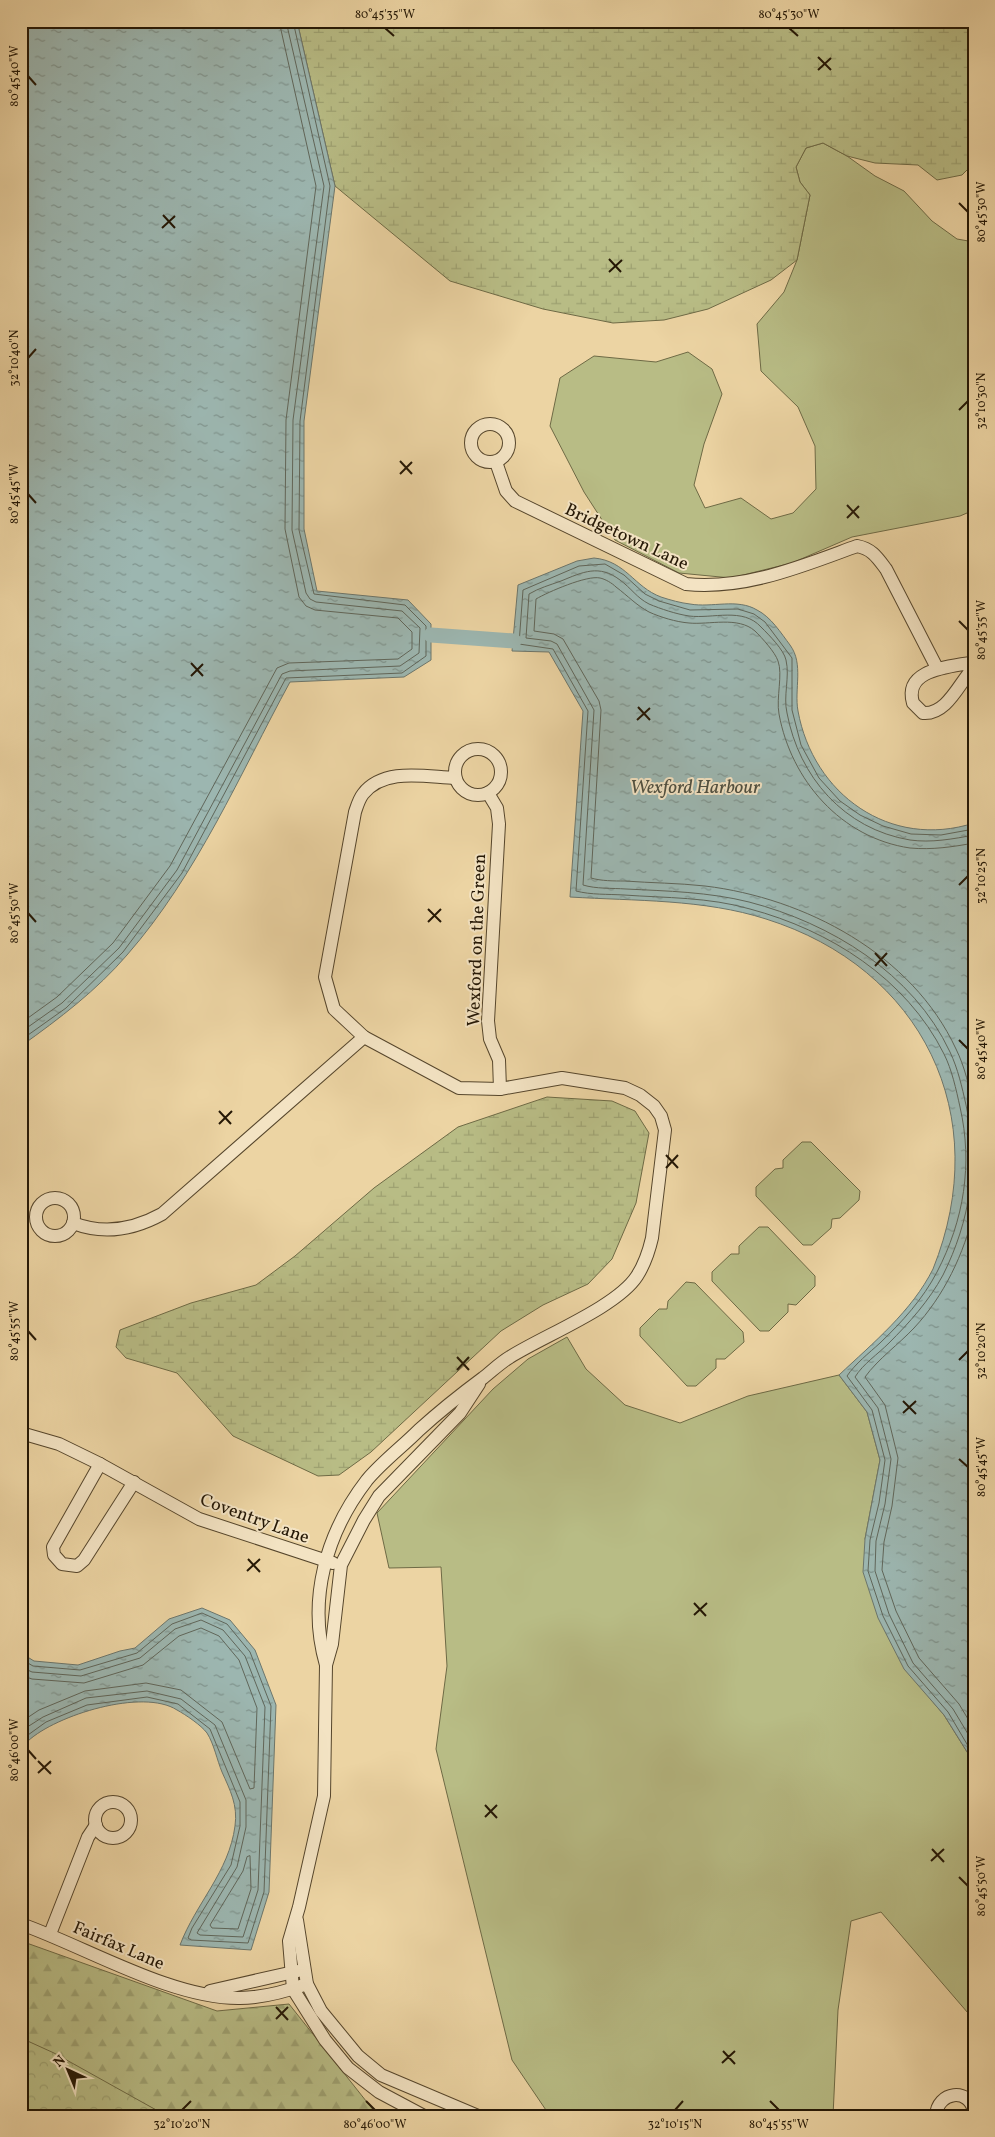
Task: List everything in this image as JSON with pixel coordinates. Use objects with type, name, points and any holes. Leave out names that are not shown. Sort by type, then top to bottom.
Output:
[{"type":"street","name":"Bridgetown Lane","points":[[496,462],[506,491],[515,501],[686,584],[704,586],[754,580],[857,546],[867,548],[876,554],[886,569],[937,668]]},
{"type":"street","points":[[974,662],[937,668],[916,681],[913,688],[913,703],[923,714],[931,714],[939,710],[974,668]]},
{"type":"street","points":[[476,749],[491,753],[500,766],[501,774],[495,788],[488,793],[475,796],[468,794],[458,784],[454,770],[461,756],[476,749]]},
{"type":"street","points":[[326,1665],[319,1640],[317,1617],[326,1560],[342,1517],[369,1479],[451,1400],[509,1357],[618,1297],[636,1277],[648,1252],[652,1238],[665,1130],[661,1116],[654,1106],[640,1095],[625,1088],[562,1078],[500,1089],[459,1088],[364,1037],[334,1009],[325,976],[355,812],[362,795],[374,784],[391,777],[455,778]]},
{"type":"street","name":"Wexford on the Green","points":[[488,793],[497,808],[499,824],[488,1021],[490,1040],[499,1060],[500,1089]]},
{"type":"street","points":[[73,1223],[92,1230],[119,1229],[149,1221],[162,1214],[364,1037]]},
{"type":"street","points":[[424,2116],[379,2092],[348,2068],[325,2040],[293,1989],[289,1941],[324,1796],[326,1665],[332,1644],[340,1565],[379,1496],[460,1413],[483,1378]]},
{"type":"street","name":"Coventry Lane","points":[[21,1433],[59,1444],[134,1482],[199,1519],[340,1565]]},
{"type":"street","points":[[100,1464],[55,1541],[54,1555],[62,1564],[78,1566],[84,1560],[134,1482]]},
{"type":"street","points":[[50,1934],[88,1837],[96,1825]]},
{"type":"street","points":[[296,1918],[307,1984],[322,2011],[358,2056],[381,2075],[478,2116]]},
{"type":"street","name":"Fairfax Lane","points":[[21,1924],[50,1934],[165,1984],[205,1993],[240,1998],[293,1989],[307,1984]]},
{"type":"street","name":"Fairfax Lane","points":[[205,1993],[278,1975],[291,1974],[305,1969]]},
{"type":"street","points":[[936,2116],[942,2100],[953,2095],[966,2098],[970,2102],[974,2114]]},
{"type":"green space","points":[[297,21],[974,21],[974,163],[962,175],[937,180],[918,165],[875,163],[847,156],[823,143],[806,148],[796,167],[800,182],[810,195],[797,260],[771,280],[708,309],[664,320],[613,323],[543,309],[450,281],[335,186]]},
{"type":"green space","points":[[823,143],[847,156],[875,176],[904,191],[932,221],[957,239],[974,242],[974,510],[960,516],[852,537],[792,563],[731,578],[679,573],[615,540],[584,492],[550,426],[560,378],[594,356],[656,362],[688,352],[712,369],[722,394],[704,444],[694,485],[705,508],[741,498],[771,519],[793,513],[816,489],[815,446],[798,407],[761,371],[757,324],[784,292],[797,260],[810,195],[800,182],[796,167],[806,148]]},
{"type":"green space","points":[[547,1097],[612,1101],[635,1111],[649,1133],[636,1203],[612,1259],[588,1284],[543,1305],[501,1331],[371,1452],[339,1475],[318,1476],[233,1436],[177,1373],[126,1358],[116,1347],[120,1330],[191,1303],[256,1285],[295,1256],[374,1188],[458,1127]]},
{"type":"green space","points":[[802,1142],[811,1142],[860,1191],[859,1200],[840,1218],[832,1219],[831,1228],[812,1245],[803,1245],[756,1196],[756,1187],[775,1169],[783,1168],[783,1160]]},
{"type":"green space","points":[[759,1227],[768,1227],[815,1276],[815,1286],[796,1305],[788,1304],[788,1312],[769,1331],[760,1331],[712,1281],[712,1272],[731,1254],[739,1254],[739,1246]]},
{"type":"green space","points":[[686,1282],[695,1283],[743,1332],[744,1342],[725,1359],[716,1359],[716,1368],[696,1386],[687,1386],[640,1336],[640,1328],[659,1309],[667,1309],[668,1301]]},
{"type":"green space","points":[[567,1337],[586,1369],[625,1405],[680,1423],[748,1396],[839,1375],[867,1412],[880,1460],[865,1539],[928,1696],[944,1715],[974,1763],[974,2020],[881,1912],[851,1921],[838,2010],[833,2116],[550,2116],[512,2060],[436,1749],[447,1666],[441,1567],[389,1568],[377,1513],[493,1389],[528,1359]]},
{"type":"green space","points":[[21,1941],[217,2011],[289,2004],[378,2116],[167,2116],[21,2038]]},
{"type":"green space","points":[[21,2038],[54,2053],[167,2116],[21,2116]]},
{"type":"water","points":[[21,21],[297,21],[335,186],[304,421],[304,529],[317,591],[408,600],[431,624],[431,660],[404,677],[290,682],[216,823],[175,892],[152,924],[127,955],[103,980],[63,1015],[21,1046]]},
{"type":"water","name":"Wexford Harbour","points":[[594,558],[614,564],[652,593],[661,597],[698,605],[733,604],[749,606],[767,617],[790,645],[797,660],[797,703],[806,741],[820,767],[838,790],[860,808],[885,821],[913,829],[943,829],[974,823],[974,1763],[944,1715],[904,1669],[878,1618],[863,1572],[865,1539],[880,1460],[867,1412],[839,1375],[903,1313],[933,1269],[950,1212],[955,1156],[949,1104],[931,1055],[904,1011],[867,973],[821,942],[766,919],[742,912],[694,904],[570,897],[583,711],[549,652],[512,651],[518,585],[577,561]]},
{"type":"water","points":[[202,1608],[230,1620],[255,1650],[276,1705],[269,1892],[251,1950],[180,1945],[194,1915],[226,1858],[232,1843],[236,1818],[233,1798],[212,1742],[207,1733],[193,1720],[181,1712],[162,1704],[143,1702],[122,1703],[78,1714],[58,1722],[28,1741],[21,1754],[21,1653],[34,1661],[78,1665],[135,1648],[169,1619]]},
{"type":"waterway","points":[[431,635],[514,641]]}]
